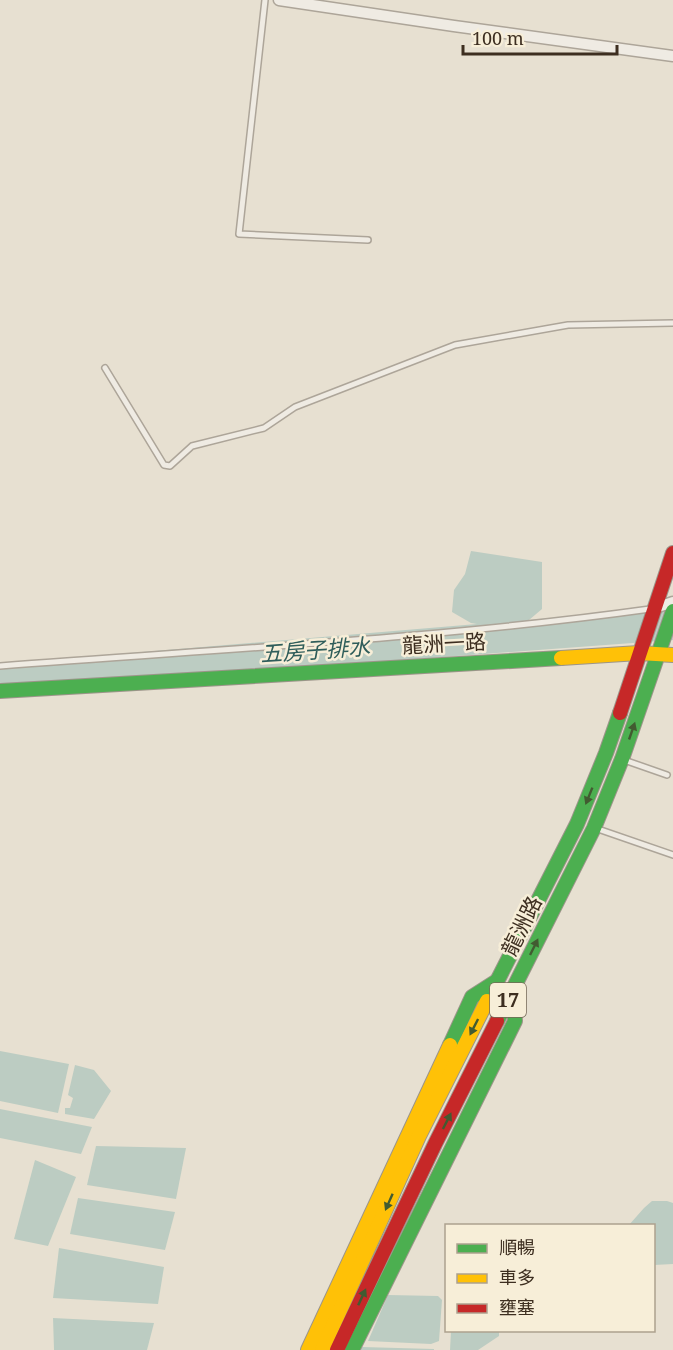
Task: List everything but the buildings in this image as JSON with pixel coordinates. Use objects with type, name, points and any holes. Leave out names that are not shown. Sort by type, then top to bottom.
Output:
[{"type":"main road","name":"17","points":[[641,647],[673,553]]},
{"type":"main road","name":"17","points":[[660,649],[673,611]]},
{"type":"main road","name":"龍洲一路","points":[[0,691],[641,647],[660,649],[673,655]]},
{"type":"main road","name":"龍洲路","points":[[322,1350],[419,1136],[577,824],[606,753],[641,647]]},
{"type":"main road","name":"龍洲路","points":[[337,1350],[435,1144],[594,828],[622,759],[660,649]]},
{"type":"main road","points":[[308,1350],[472,997],[497,981]]},
{"type":"main road","points":[[352,1350],[515,1021],[513,989]]},
{"type":"street","points":[[279,0],[673,56]]},
{"type":"street","points":[[654,611],[673,602]]},
{"type":"lane","points":[[265,0],[239,234],[368,240]]},
{"type":"lane","points":[[105,368],[164,465],[170,466],[192,446],[264,428],[295,407],[455,345],[568,325],[673,323]]},
{"type":"lane","points":[[0,666],[331,642],[654,611]]},
{"type":"lane","points":[[622,759],[668,775]]},
{"type":"lane","points":[[594,828],[673,855]]},
{"type":"water","name":"五房子排水","points":[[471,551],[542,562],[542,609],[529,620],[673,608],[673,640],[0,690],[0,664],[477,624],[452,612],[454,590],[465,574]]},
{"type":"water","points":[[0,1051],[69,1064],[58,1113],[0,1101]]},
{"type":"water","points":[[75,1065],[94,1070],[111,1091],[94,1119],[65,1114],[65,1108],[70,1108],[73,1098],[68,1095]]},
{"type":"water","points":[[0,1109],[92,1127],[81,1154],[0,1138]]},
{"type":"water","points":[[96,1146],[186,1148],[176,1199],[87,1185]]},
{"type":"water","points":[[35,1160],[76,1177],[48,1246],[14,1239]]},
{"type":"water","points":[[78,1198],[175,1212],[165,1250],[70,1234]]},
{"type":"water","points":[[652,1201],[673,1203],[673,1264],[655,1265],[655,1224],[630,1224]]},
{"type":"water","points":[[59,1248],[164,1267],[158,1304],[53,1298]]},
{"type":"water","points":[[388,1295],[438,1296],[442,1300],[439,1341],[431,1344],[368,1341]]},
{"type":"water","points":[[53,1318],[154,1323],[147,1350],[54,1350]]},
{"type":"water","points":[[451,1332],[499,1332],[499,1336],[478,1350],[450,1350]]},
{"type":"water","points":[[362,1347],[434,1349],[434,1350],[360,1350]]},
{"type":"traffic: fast","points":[[497,1021],[594,828],[622,759],[673,611]]},
{"type":"traffic: fast","points":[[0,691],[561,658]]},
{"type":"traffic: fast","points":[[487,1001],[577,824],[620,713]]},
{"type":"traffic: fast","points":[[450,1045],[472,997],[497,981]]},
{"type":"traffic: fast","points":[[352,1350],[515,1021],[513,989]]},
{"type":"traffic: slow","points":[[561,658],[639,653],[673,655]]},
{"type":"traffic: slow","points":[[322,1350],[419,1136],[487,1001]]},
{"type":"traffic: slow","points":[[308,1350],[450,1045]]},
{"type":"traffic: jam","points":[[620,713],[673,553]]},
{"type":"traffic: jam","points":[[337,1350],[435,1144],[497,1021]]}]
